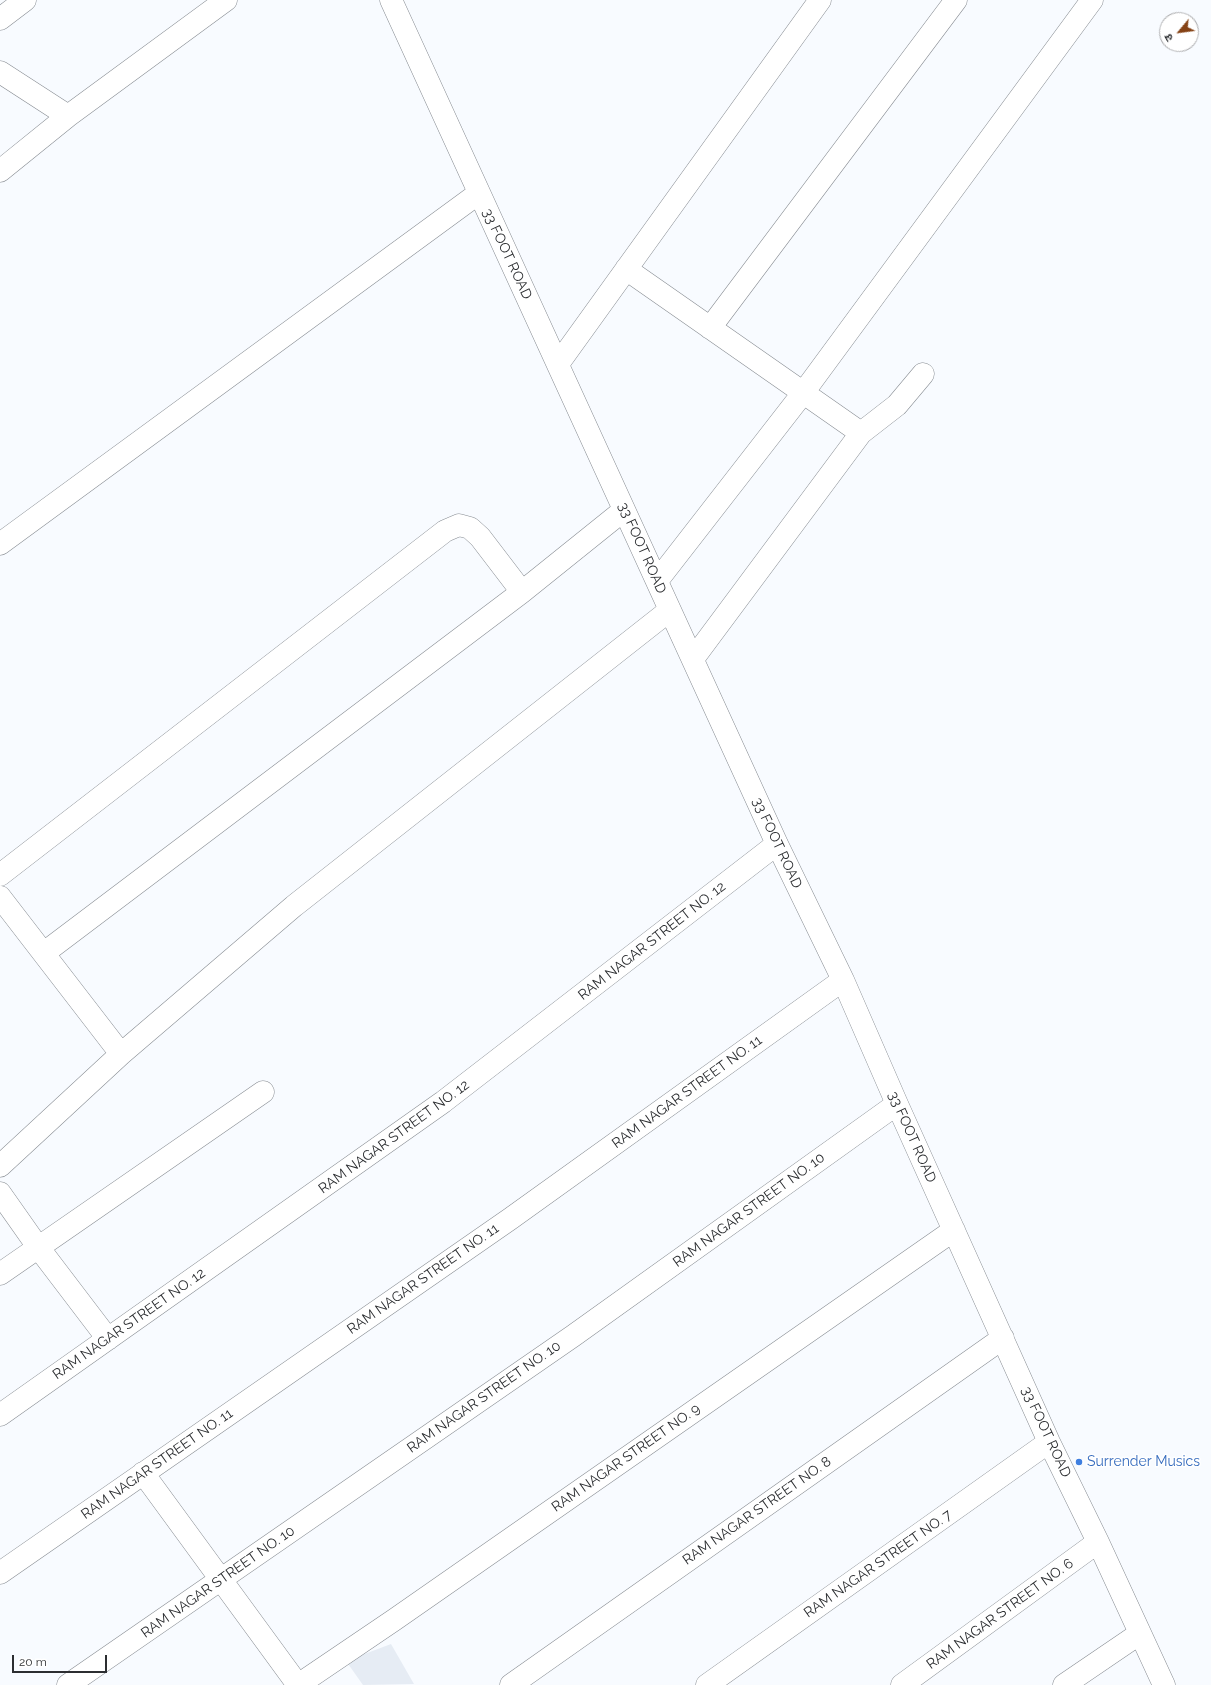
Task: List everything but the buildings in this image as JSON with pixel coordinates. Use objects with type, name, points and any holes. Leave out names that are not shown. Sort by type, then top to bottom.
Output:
[{"type":"street","points":[[0,19],[25,0]]},
{"type":"street","points":[[0,171],[68,116],[226,0]]},
{"type":"street","name":"33 FOOT ROAD","points":[[391,0],[777,844],[843,980],[1049,1442],[1098,1542],[1139,1634],[1164,1685]]},
{"type":"street","points":[[558,364],[820,0]]},
{"type":"street","points":[[710,328],[956,0]]},
{"type":"street","points":[[657,581],[803,393],[1085,3]]},
{"type":"street","points":[[0,72],[68,116]]},
{"type":"street","points":[[0,544],[479,193]]},
{"type":"street","points":[[626,269],[861,433]]},
{"type":"street","points":[[692,659],[861,433],[897,405],[923,374]]},
{"type":"street","points":[[44,953],[522,592],[624,510]]},
{"type":"street","points":[[0,875],[445,531],[459,525],[470,528],[480,537],[522,592]]},
{"type":"street","points":[[0,1166],[121,1054],[294,906],[670,610]]},
{"type":"street","name":"RAM NAGAR STREET NO. 12","points":[[0,1415],[443,1102],[777,844]]},
{"type":"street","points":[[0,897],[121,1054]]},
{"type":"street","name":"RAM NAGAR STREET NO. 11","points":[[0,1573],[510,1219],[843,980]]},
{"type":"street","points":[[0,1274],[263,1092]]},
{"type":"street","name":"RAM NAGAR STREET NO. 10","points":[[68,1685],[573,1336],[897,1104]]},
{"type":"street","points":[[0,1193],[38,1247],[108,1339]]},
{"type":"street","name":"RAM NAGAR STREET NO. 9","points":[[298,1685],[407,1611],[954,1230]]},
{"type":"street","name":"RAM NAGAR STREET NO. 8","points":[[511,1685],[1003,1338]]},
{"type":"street","name":"RAM NAGAR STREET NO. 7","points":[[707,1685],[1049,1442]]},
{"type":"street","points":[[143,1473],[298,1685]]},
{"type":"street","name":"RAM NAGAR STREET NO. 6","points":[[902,1685],[1098,1542]]},
{"type":"street","points":[[1064,1685],[1139,1634]]},
{"type":"shaded area","points":[[391,1644],[414,1684],[363,1685],[346,1661]]},
{"type":"place","name":"Surrender Musics","points":[[1079,1462]]}]
